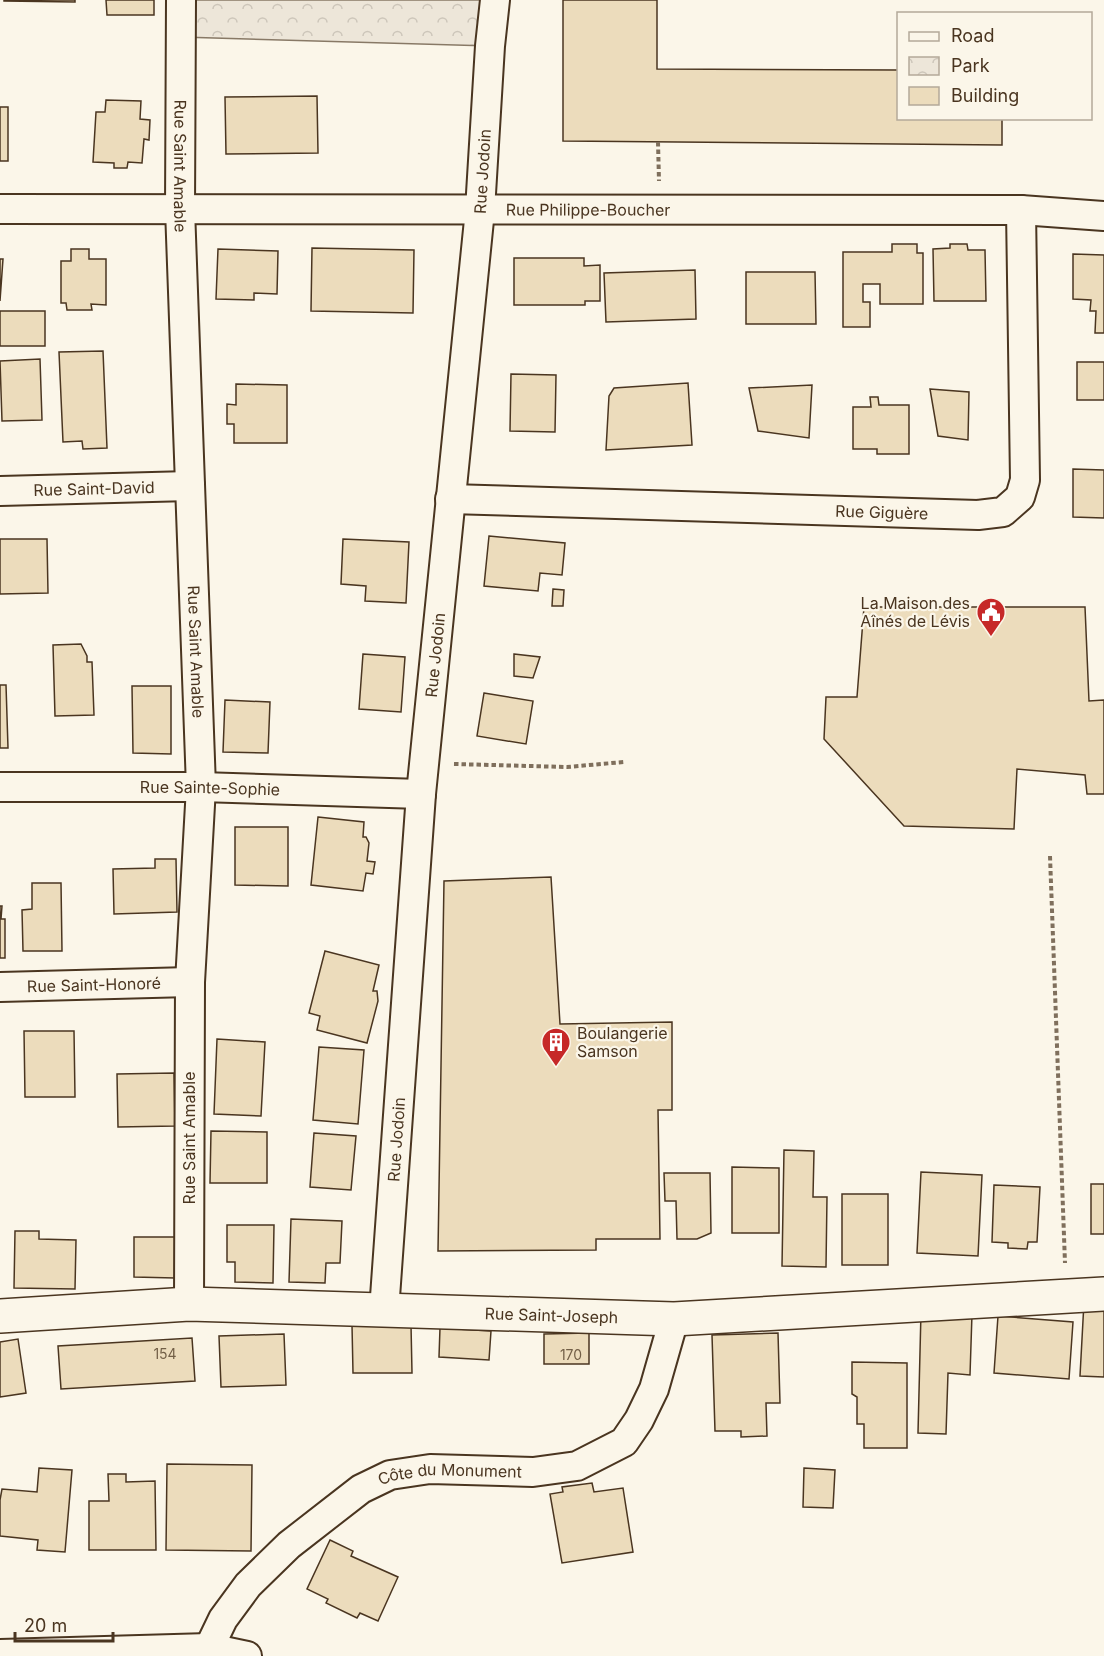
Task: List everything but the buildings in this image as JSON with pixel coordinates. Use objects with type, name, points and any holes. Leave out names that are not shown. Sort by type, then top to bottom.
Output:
[{"type":"street","name":"Rue Saint Amable","points":[[181,0],[180,209],[201,787],[190,982],[189,1304]]},
{"type":"street","name":"Rue Jodoin","points":[[384,1311],[421,794],[480,210],[495,0]]},
{"type":"street","name":"Rue Philippe-Boucher","points":[[0,209],[1021,210],[1104,216]]},
{"type":"street","name":"Rue Giguère","points":[[450,499],[978,515],[1003,512],[1020,497],[1025,480],[1021,210]]},
{"type":"street","name":"Rue Saint-David","points":[[0,491],[190,486]]},
{"type":"street","name":"Rue Sainte-Sophie","points":[[0,787],[201,787],[421,794]]},
{"type":"street","name":"Rue Saint-Honoré","points":[[0,987],[190,982]]},
{"type":"street","name":"Rue Saint-Joseph","points":[[0,1316],[189,1304],[674,1319],[1104,1294]]},
{"type":"street","name":"Côte du Monument","points":[[209,1648],[223,1619],[248,1584],[289,1545],[361,1489],[390,1475],[430,1469],[533,1472],[577,1466],[624,1442],[639,1420],[654,1389],[674,1319]]},
{"type":"street","points":[[0,1654],[209,1648],[247,1656]]},
{"type":"path","points":[[424,764],[567,768],[624,762]]},
{"type":"path","points":[[1050,856],[1066,1297]]},
{"type":"green space","points":[[181,0],[495,0],[490,46],[181,37]]},
{"type":"place","name":"La Maison des Aînés de Lévis","points":[[991,638]]},
{"type":"place","name":"Boulangerie Samson","points":[[556,1068]]}]
